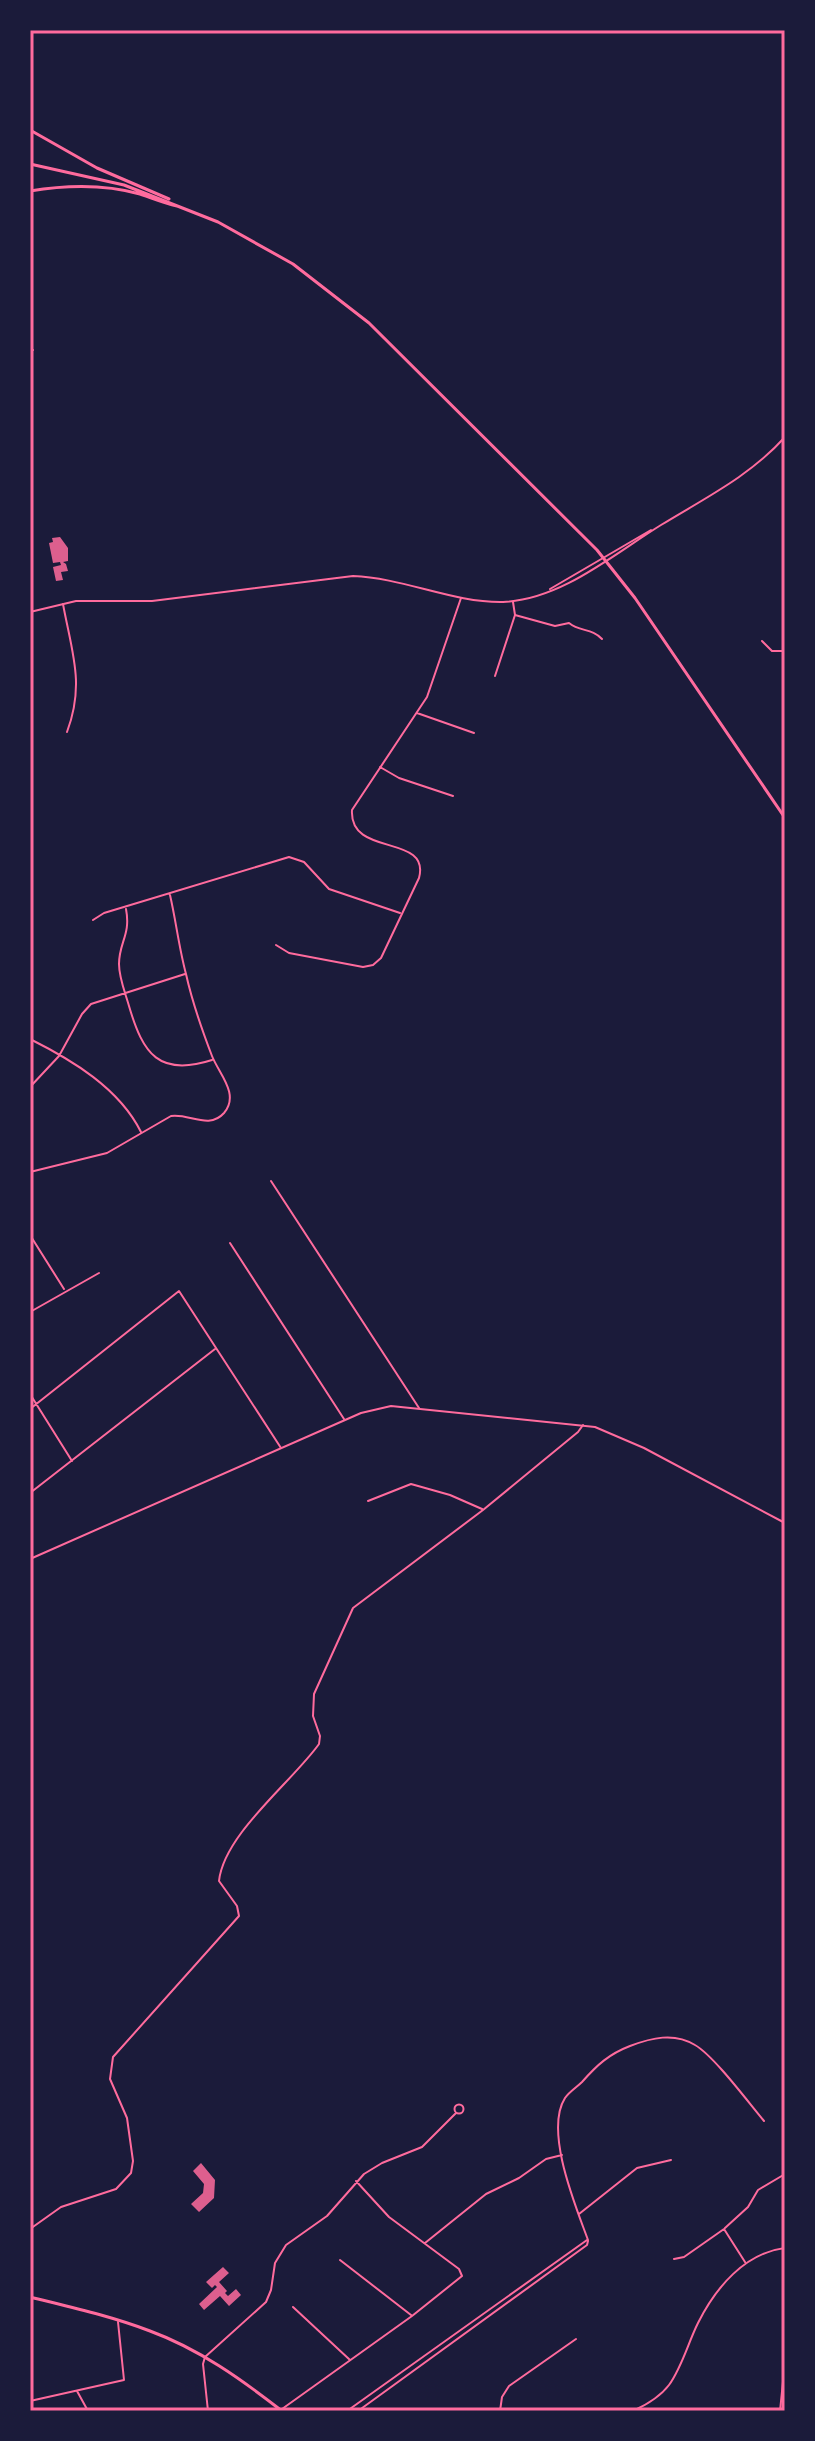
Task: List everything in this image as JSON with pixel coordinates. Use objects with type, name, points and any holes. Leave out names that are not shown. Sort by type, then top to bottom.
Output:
[{"type":"main road","points":[[30,130],[97,168],[187,208]]},
{"type":"main road","points":[[30,164],[104,179],[192,210],[275,253],[362,316],[569,520],[604,559],[635,598],[785,818]]},
{"type":"main road","points":[[30,191],[69,186],[101,187],[139,194],[192,210]]},
{"type":"main road","points":[[30,2297],[118,2320],[162,2336],[232,2373],[281,2410]]},
{"type":"street","points":[[30,612],[63,604],[152,601],[353,576],[461,597],[513,601],[548,591],[733,482],[765,458],[785,437]]},
{"type":"street","points":[[276,945],[289,953],[369,967],[381,958],[419,878],[419,861],[410,853],[364,836],[351,818],[353,804],[431,689],[461,597]]},
{"type":"street","points":[[495,676],[515,615],[513,601]]},
{"type":"street","points":[[63,604],[78,690],[76,708],[67,732]]},
{"type":"street","points":[[515,615],[555,626],[569,623],[576,629],[593,631],[602,639]]},
{"type":"street","points":[[762,641],[772,651],[785,651]]},
{"type":"street","points":[[415,713],[474,733]]},
{"type":"street","points":[[379,766],[399,778],[453,796]]},
{"type":"street","points":[[93,920],[104,913],[291,857],[304,862],[330,889],[402,914]]},
{"type":"street","points":[[30,1172],[102,1154],[172,1116],[183,1115],[206,1121],[223,1114],[230,1093],[213,1059],[186,974],[170,895]]},
{"type":"street","points":[[126,908],[128,929],[119,964],[140,1038],[159,1059],[170,1065],[184,1067],[213,1059]]},
{"type":"street","points":[[30,1087],[59,1056],[88,1006],[186,974]]},
{"type":"street","points":[[30,1039],[110,1090],[142,1133]]},
{"type":"street","points":[[271,1181],[420,1409]]},
{"type":"street","points":[[30,1235],[65,1290]]},
{"type":"street","points":[[230,1243],[345,1420]]},
{"type":"street","points":[[30,1312],[99,1273]]},
{"type":"street","points":[[30,1409],[179,1291],[281,1448]]},
{"type":"street","points":[[30,1493],[216,1348]]},
{"type":"street","points":[[30,1394],[72,1462]]},
{"type":"street","points":[[30,1559],[381,1407],[583,1425],[623,1438],[785,1523]]},
{"type":"street","points":[[30,2229],[61,2207],[116,2189],[131,2173],[133,2161],[127,2118],[109,2076],[113,2057],[239,1916],[237,1906],[220,1882],[220,1872],[244,1828],[319,1744],[320,1736],[313,1716],[314,1694],[351,1610],[483,1510],[583,1425]]},
{"type":"street","points":[[368,1501],[411,1484],[450,1495],[483,1510]]},
{"type":"street","points":[[358,2411],[587,2245],[562,2155],[560,2122],[564,2098],[604,2059],[625,2048],[658,2038],[683,2040],[703,2051],[764,2121]]},
{"type":"street","points":[[208,2411],[205,2357],[266,2302],[275,2263],[284,2247],[327,2216],[356,2181],[378,2164],[422,2147],[456,2113]]},
{"type":"street","points":[[424,2244],[486,2194],[519,2178],[544,2160],[562,2155]]},
{"type":"street","points":[[578,2215],[637,2168],[671,2160]]},
{"type":"street","points":[[674,2259],[684,2257],[724,2229],[728,2222],[748,2207],[758,2190],[785,2174]]},
{"type":"street","points":[[281,2410],[412,2316],[462,2275],[459,2269],[385,2213],[356,2181]]},
{"type":"street","points":[[724,2229],[746,2262]]},
{"type":"street","points":[[347,2411],[588,2240]]},
{"type":"street","points":[[633,2411],[668,2386],[704,2312],[736,2270],[763,2252],[785,2248]]},
{"type":"street","points":[[340,2260],[412,2316]]},
{"type":"street","points":[[293,2307],[350,2360]]},
{"type":"street","points":[[30,2401],[124,2380],[118,2320]]},
{"type":"street","points":[[500,2411],[502,2397],[509,2386],[576,2339]]},
{"type":"street","points":[[780,2411],[785,2362]]},
{"type":"street","points":[[77,2391],[88,2411]]},
{"type":"building","points":[[60,537],[68,548],[68,561],[63,562],[68,571],[61,572],[63,580],[56,581],[53,567],[61,565],[60,562],[53,563],[49,543],[53,542],[52,538]]},
{"type":"building","points":[[201,2163],[215,2180],[214,2198],[199,2212],[191,2204],[203,2193],[204,2184],[193,2171]]},
{"type":"building","points":[[223,2267],[229,2273],[219,2282],[227,2291],[225,2293],[228,2296],[236,2289],[241,2295],[229,2306],[220,2296],[204,2310],[199,2304],[217,2287],[212,2288],[206,2282]]}]
